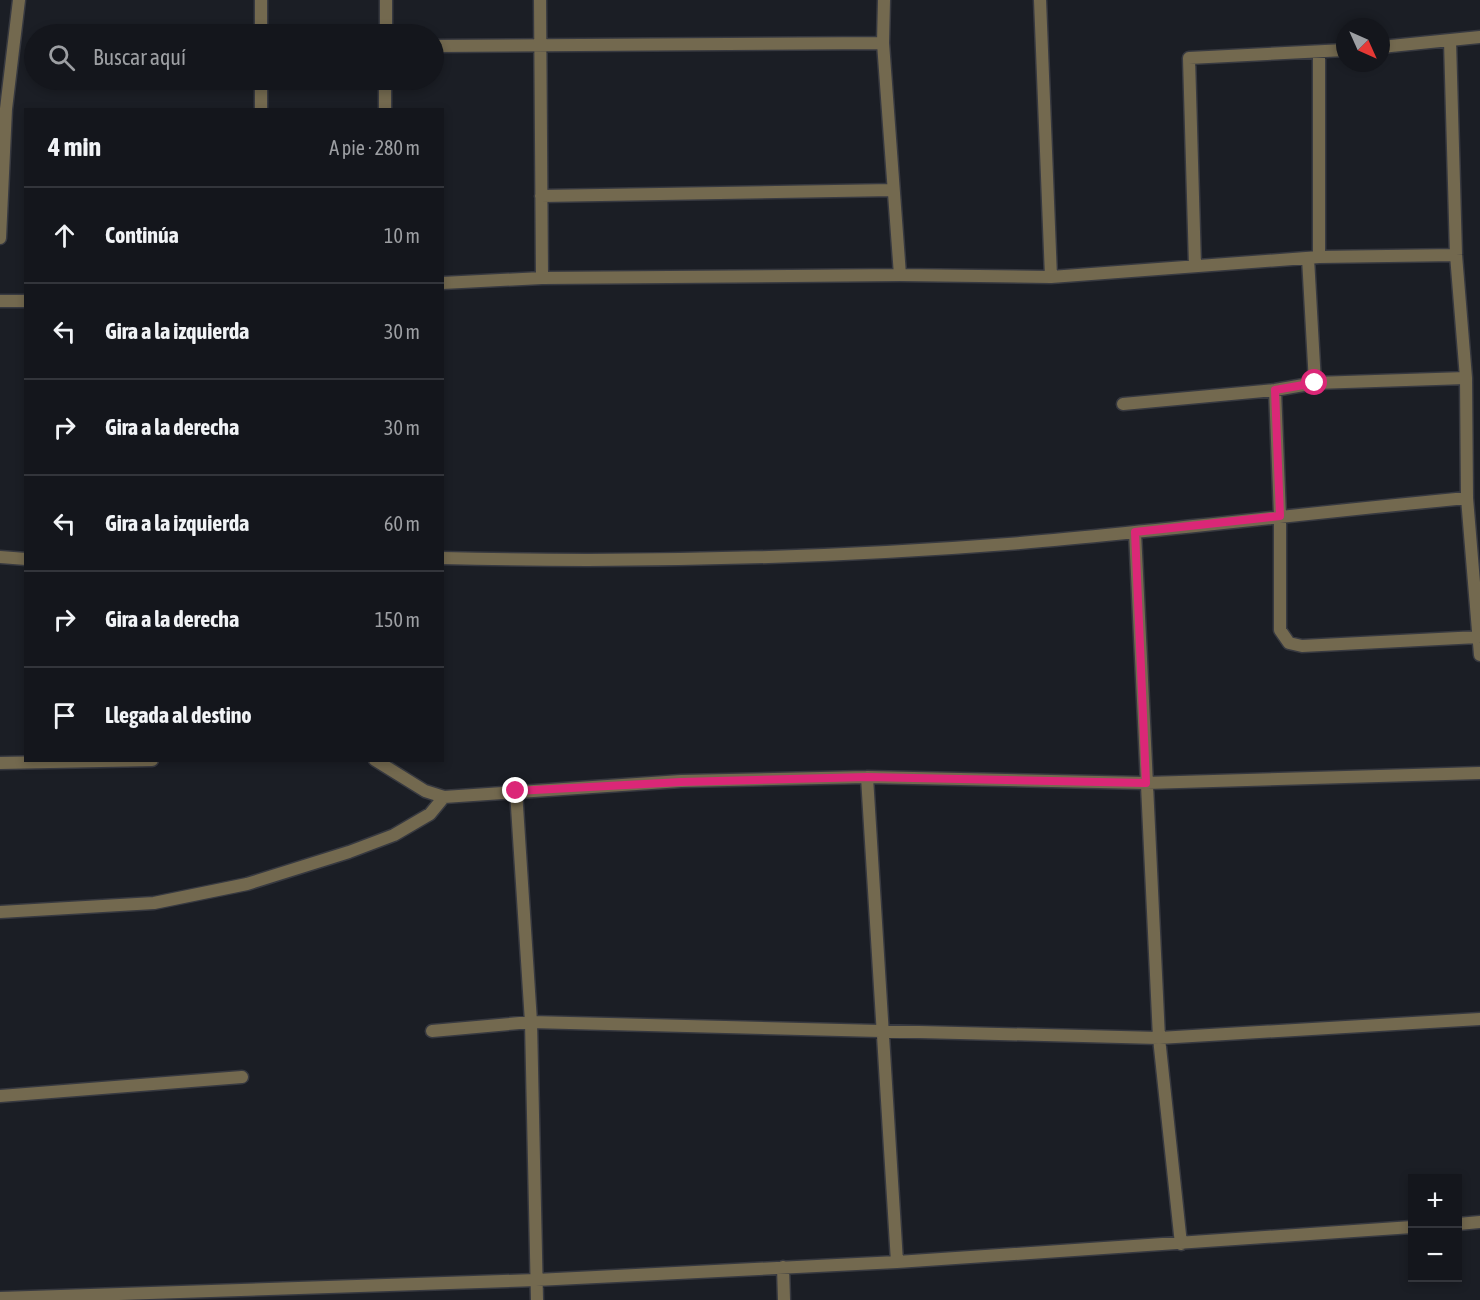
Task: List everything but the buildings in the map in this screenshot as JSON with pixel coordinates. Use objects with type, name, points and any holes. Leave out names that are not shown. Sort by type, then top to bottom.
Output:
[{"type":"street","points":[[0,238],[6,109],[19,0]]},
{"type":"street","points":[[261,0],[261,24]]},
{"type":"street","points":[[386,0],[386,24]]},
{"type":"street","points":[[540,0],[542,278]]},
{"type":"street","points":[[884,0],[883,43],[900,275]]},
{"type":"street","points":[[1040,0],[1051,277]]},
{"type":"street","points":[[1390,45],[1480,37]]},
{"type":"street","points":[[1450,41],[1456,255],[1466,378],[1467,498],[1480,655]]},
{"type":"street","points":[[444,46],[883,43]]},
{"type":"street","points":[[1195,266],[1189,58],[1336,51]]},
{"type":"street","points":[[1315,383],[1314,258],[1319,52]]},
{"type":"street","points":[[261,90],[261,108]]},
{"type":"street","points":[[386,90],[386,108]]},
{"type":"street","points":[[541,196],[893,190]]},
{"type":"street","points":[[444,283],[542,278],[900,275],[1051,277],[1314,258],[1456,255]]},
{"type":"street","points":[[0,301],[24,301]]},
{"type":"street","points":[[1123,404],[1275,390],[1315,383],[1466,378]]},
{"type":"street","points":[[1275,390],[1280,516],[1280,630],[1289,643],[1302,646],[1478,637]]},
{"type":"street","points":[[444,558],[568,561],[696,558],[1006,543],[1467,498]]},
{"type":"street","points":[[1135,532],[1159,1038],[1181,1244]]},
{"type":"street","points":[[0,557],[24,559]]},
{"type":"street","points":[[0,763],[51,762]]},
{"type":"street","points":[[378,762],[425,791],[444,797],[681,782],[867,777],[1146,783],[1480,773]]},
{"type":"street","points":[[867,777],[897,1262]]},
{"type":"street","points":[[516,791],[531,1022],[537,1300]]},
{"type":"street","points":[[0,912],[154,903],[247,884],[394,835],[430,814],[444,797]]},
{"type":"street","points":[[432,1031],[531,1022],[1159,1038],[1480,1019]]},
{"type":"street","points":[[0,1096],[242,1077]]},
{"type":"street","points":[[1462,1224],[1480,1222]]},
{"type":"street","points":[[0,1298],[536,1280],[897,1262],[1408,1227]]},
{"type":"street","points":[[783,1267],[784,1300]]},
{"type":"route","points":[[516,791],[681,782],[867,777],[1146,783],[1135,532],[1280,516],[1275,390],[1315,383]]}]
